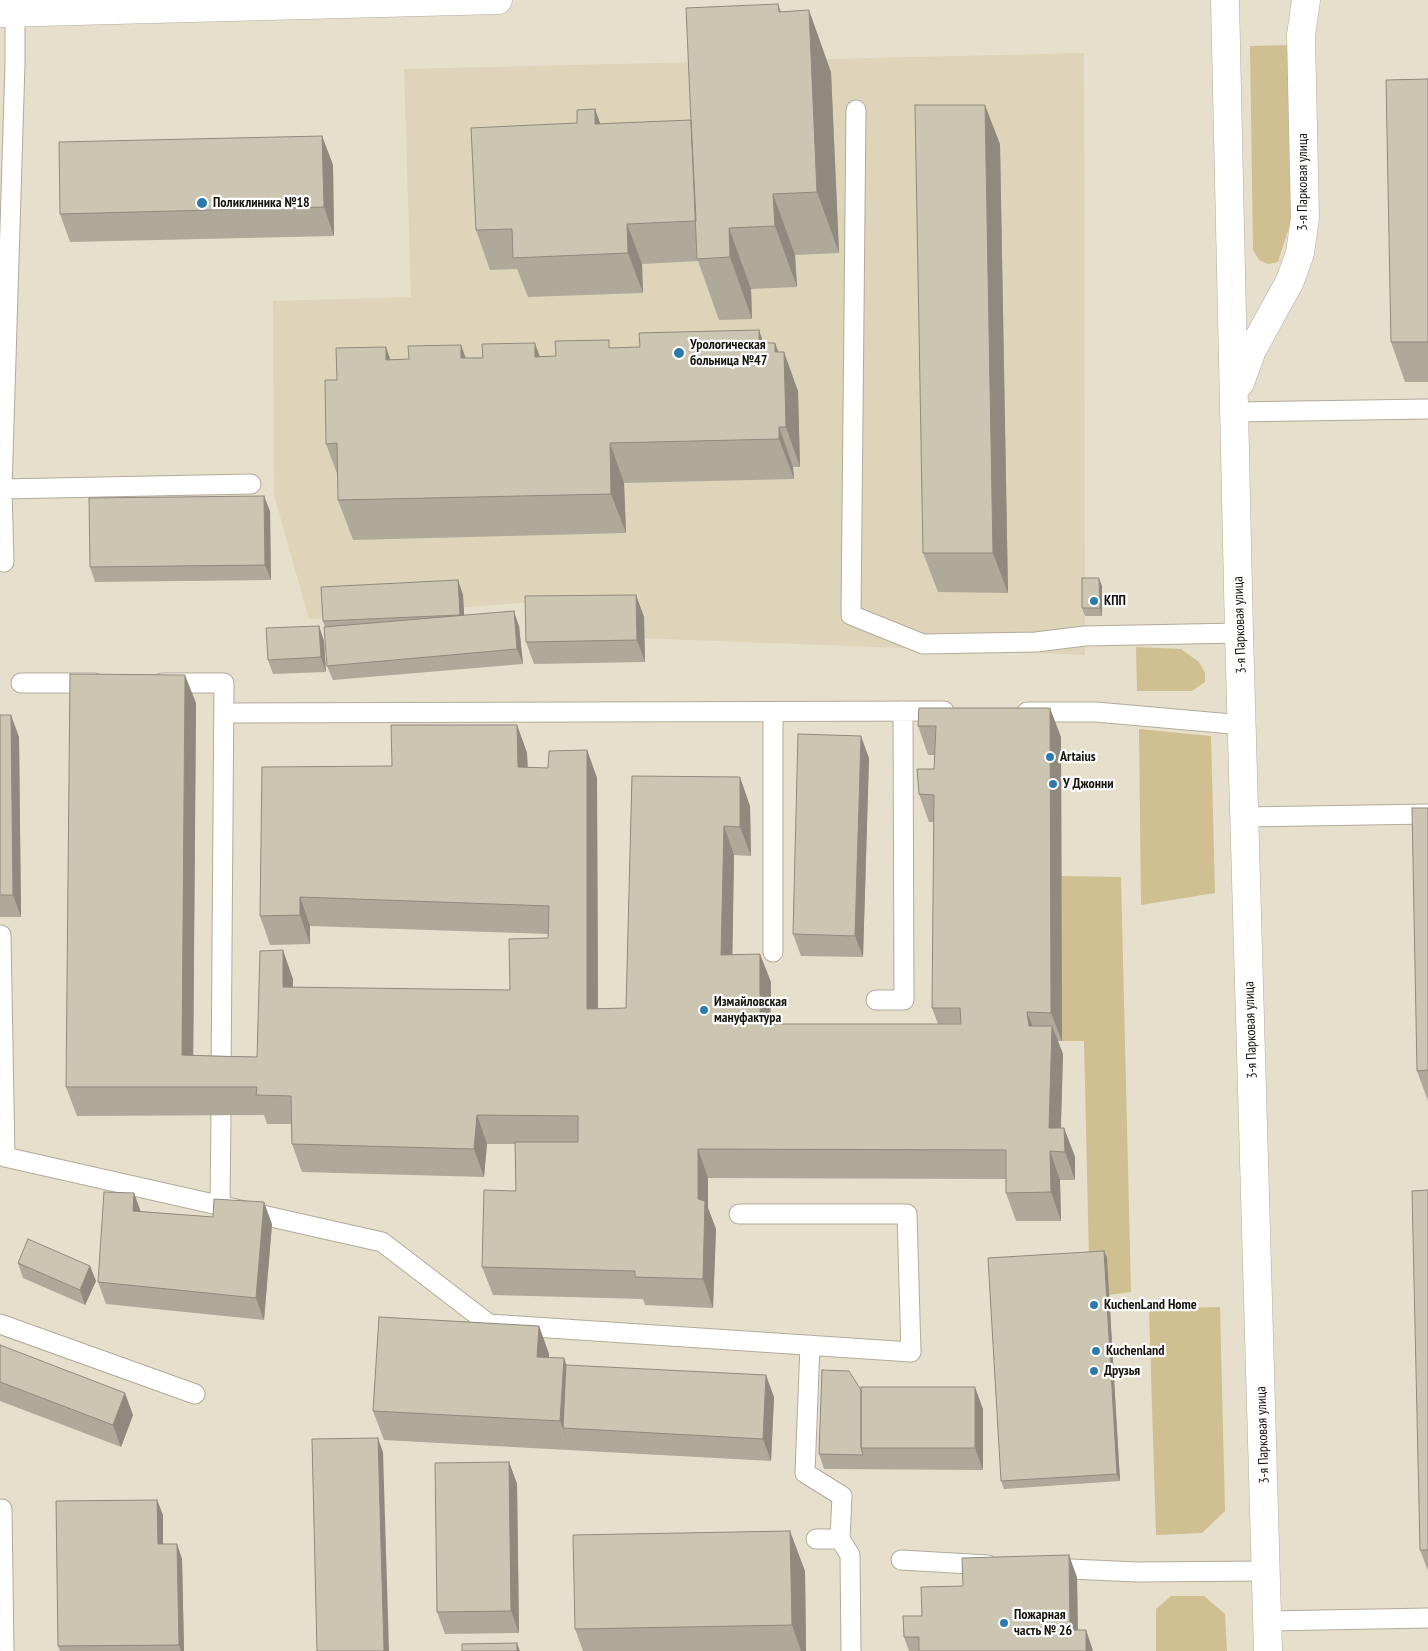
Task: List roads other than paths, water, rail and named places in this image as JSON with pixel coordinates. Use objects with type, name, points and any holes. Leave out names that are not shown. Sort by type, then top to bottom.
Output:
[{"type":"street","points":[[7,12],[498,0]]},
{"type":"street","name":"3-я Парковая улица","points":[[1225,0],[1239,634],[1268,1651]]},
{"type":"street","name":"3-я Парковая улица","points":[[1235,411],[1241,378],[1252,350],[1290,281],[1300,253],[1305,218],[1301,35],[1306,0]]},
{"type":"lane","points":[[4,562],[2,489],[3,357],[15,63],[7,12]]},
{"type":"lane","points":[[856,110],[852,616],[923,644],[1036,642],[1085,636],[1239,634]]},
{"type":"lane","points":[[1235,411],[1428,409]]},
{"type":"lane","points":[[2,489],[251,484]]},
{"type":"lane","points":[[21,683],[108,683]]},
{"type":"lane","points":[[147,683],[224,683],[221,1084]]},
{"type":"lane","points":[[876,1000],[904,1000],[903,711]]},
{"type":"lane","points":[[224,713],[961,711]]},
{"type":"lane","points":[[773,712],[773,952]]},
{"type":"lane","points":[[1009,712],[1096,712],[1243,725]]},
{"type":"lane","points":[[1245,817],[1428,814]]},
{"type":"lane","points":[[1,934],[5,1157],[382,1242],[489,1324],[911,1352],[907,1214],[738,1214]]},
{"type":"lane","points":[[220,1205],[221,1116]]},
{"type":"lane","points":[[0,1324],[195,1394]]},
{"type":"lane","points":[[810,1345],[805,1473],[842,1496],[840,1539],[850,1555],[851,1651]]},
{"type":"lane","points":[[2,1509],[4,1651]]},
{"type":"lane","points":[[816,1539],[840,1539]]},
{"type":"lane","points":[[901,1560],[1009,1566]]},
{"type":"lane","points":[[1029,1567],[1137,1572],[1267,1571]]},
{"type":"lane","points":[[1268,1621],[1428,1618]]},
{"type":"place","name":"Поликлиника №18","points":[[202,203]]},
{"type":"place","name":"Урологическая больница №47","points":[[679,353]]},
{"type":"place","name":"КПП","points":[[1094,601]]},
{"type":"place","name":"Artaius","points":[[1050,757]]},
{"type":"place","name":"У Джонни","points":[[1053,784]]},
{"type":"place","name":"Измайловская мануфактура","points":[[704,1010]]},
{"type":"place","name":"KuchenLand Home","points":[[1094,1305]]},
{"type":"place","name":"Kuchenland","points":[[1096,1351]]},
{"type":"place","name":"Друзья","points":[[1094,1371]]},
{"type":"place","name":"Пожарная часть № 26","points":[[1004,1623]]}]
